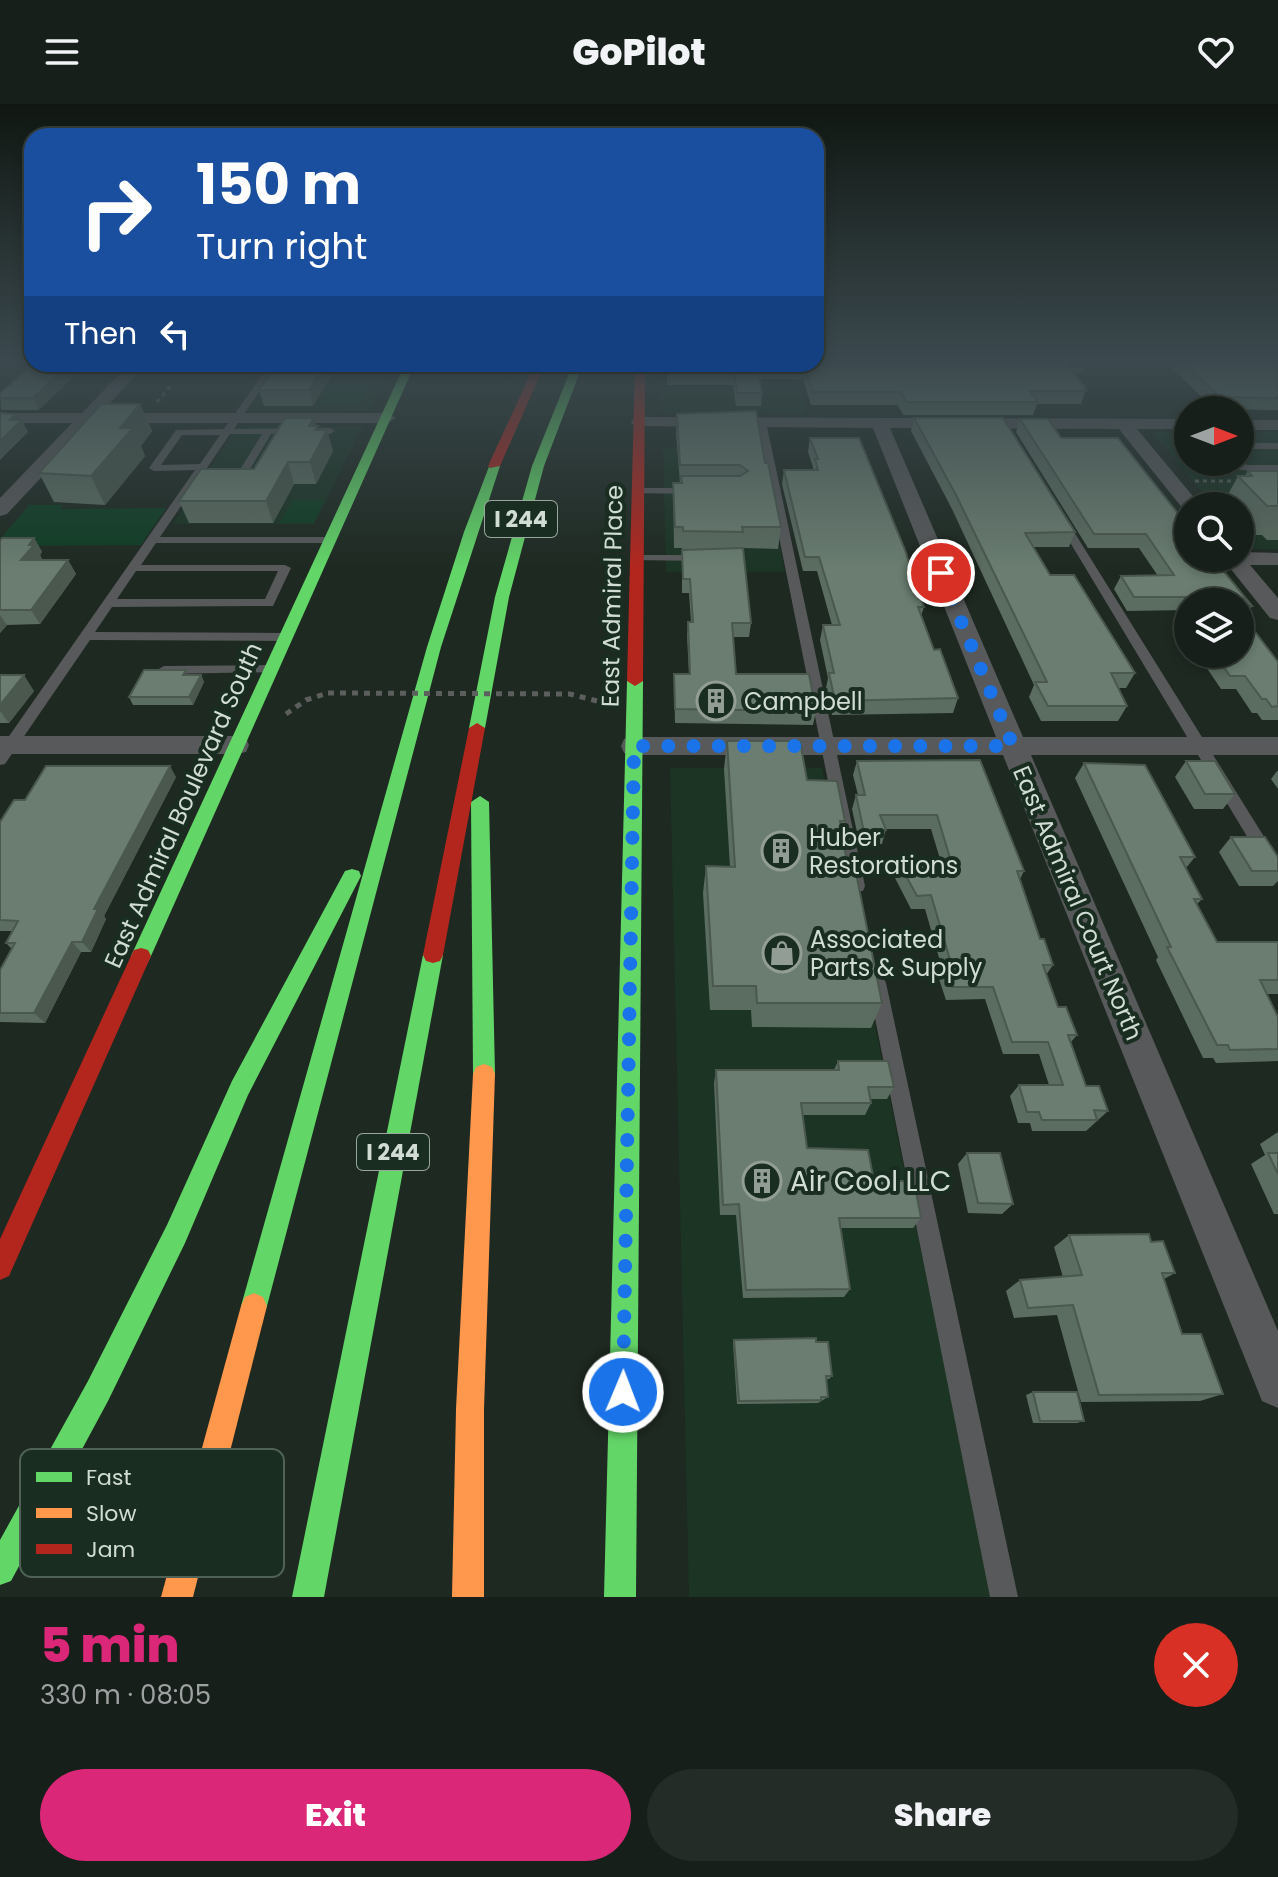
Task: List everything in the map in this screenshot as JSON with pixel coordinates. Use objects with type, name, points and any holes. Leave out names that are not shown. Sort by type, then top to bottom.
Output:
[{"type":"main road","name":"East Admiral Boulevard South","points":[[0,1267],[380,431]]},
{"type":"main road","name":"I 244","points":[[217,1449],[461,554],[509,431]]},
{"type":"main road","name":"I 244","points":[[308,1597],[479,708],[519,526],[552,431]]},
{"type":"main road","name":"East Admiral Place","points":[[620,1597],[640,431]]},
{"type":"main road","points":[[468,1597],[470,1409],[484,1111],[479,708]]},
{"type":"main road","points":[[66,1449],[176,1234],[240,1088],[394,796]]},
{"type":"main road","points":[[0,1570],[20,1533]]},
{"type":"main road","name":"I 244","points":[[177,1597],[182,1577]]},
{"type":"street","points":[[0,510],[73,431]]},
{"type":"street","name":"East Admiral Court North","points":[[883,431],[1278,1385]]},
{"type":"street","points":[[1129,431],[1180,492]]},
{"type":"street","points":[[1254,558],[1278,559]]},
{"type":"street","points":[[1244,572],[1278,613]]},
{"type":"street","points":[[3,750],[236,745]]},
{"type":"street","points":[[634,746],[1278,746]]},
{"type":"lane","points":[[189,431],[179,432],[154,468],[203,467]]},
{"type":"lane","points":[[3,750],[228,431]]},
{"type":"lane","points":[[261,431],[330,431]]},
{"type":"lane","points":[[763,431],[861,905]]},
{"type":"lane","points":[[1007,431],[1014,442]]},
{"type":"lane","points":[[223,481],[238,481],[268,432]]},
{"type":"lane","points":[[1254,446],[1278,446]]},
{"type":"lane","points":[[1254,468],[1278,468]]},
{"type":"lane","points":[[193,481],[208,481]]},
{"type":"lane","points":[[638,491],[708,491]]},
{"type":"lane","points":[[1054,507],[1278,873]]},
{"type":"lane","points":[[152,540],[329,540]]},
{"type":"lane","points":[[637,558],[723,558]]},
{"type":"lane","points":[[109,603],[269,603],[285,568],[133,568]]},
{"type":"lane","points":[[86,636],[285,637]]},
{"type":"lane","points":[[156,670],[270,669]]},
{"type":"lane","points":[[874,966],[1004,1597]]},
{"type":"path","points":[[275,718],[284,716],[306,700],[328,693],[570,694],[597,701]]},
{"type":"shaded area","points":[[235,431],[361,431],[314,524],[173,524]]},
{"type":"shaded area","points":[[1152,432],[1174,432],[1174,458]]},
{"type":"shaded area","points":[[1254,432],[1278,432],[1278,549],[1254,549],[1254,492],[1202,492],[1189,476],[1254,476]]},
{"type":"shaded area","points":[[663,447],[759,447],[785,572],[666,572]]},
{"type":"shaded area","points":[[293,500],[325,500],[314,523],[280,523]]},
{"type":"shaded area","points":[[29,505],[63,505],[61,509],[166,508],[141,545],[0,546],[0,539]]},
{"type":"shaded area","points":[[670,768],[822,768],[992,1597],[689,1597]]},
{"type":"building","points":[[0,431],[11,431],[0,441]]},
{"type":"building","points":[[77,431],[131,431],[91,476],[39,473]]},
{"type":"building","points":[[277,431],[327,431],[310,462],[288,462],[266,501],[179,501],[201,469],[254,469]]},
{"type":"building","points":[[678,431],[759,431],[781,527],[742,527],[743,532],[683,531],[683,527],[675,527],[673,483],[682,483],[681,476],[740,476],[748,471],[740,465],[680,465]]},
{"type":"building","points":[[921,431],[1011,431],[1075,532],[1025,533],[1050,575],[1074,575],[1135,673],[1111,673],[1127,706],[1048,706],[1035,682],[1047,682],[956,495]]},
{"type":"building","points":[[1028,431],[1056,431],[1061,438],[1118,438],[1174,508],[1174,572],[1224,572],[1237,588],[1174,588],[1174,597],[1134,597],[1121,576],[1174,575],[1146,534],[1094,534]]},
{"type":"building","points":[[810,438],[859,438],[905,550],[924,607],[918,607],[934,650],[940,649],[958,698],[835,701],[829,673],[834,673],[823,625],[840,625],[819,557],[805,557],[784,470],[818,470],[815,459],[818,459]]},
{"type":"building","points":[[1254,471],[1278,471],[1278,506],[1267,506],[1238,476],[1254,476]]},
{"type":"building","points":[[2,538],[34,538],[29,545],[34,545],[21,560],[68,560],[31,610],[0,610]]},
{"type":"building","points":[[743,548],[751,623],[732,623],[736,674],[809,674],[816,711],[675,709],[674,674],[690,674],[688,622],[693,622],[690,579],[683,579],[682,550]]},
{"type":"building","points":[[1254,630],[1278,662],[1278,706],[1272,707],[1266,699],[1262,699],[1245,676],[1230,676],[1225,668],[1254,668]]},
{"type":"building","points":[[144,670],[186,670],[183,675],[201,675],[189,697],[129,697]]},
{"type":"building","points":[[0,675],[24,675],[0,705]]},
{"type":"building","points":[[727,741],[800,741],[807,780],[837,781],[845,821],[840,821],[848,868],[855,868],[882,1003],[757,1003],[756,986],[713,986],[706,866],[735,867]]},
{"type":"building","points":[[980,760],[1024,871],[1017,871],[1040,939],[1044,939],[1053,965],[1043,965],[1058,1007],[1066,1007],[1077,1035],[1068,1035],[1086,1086],[1099,1086],[1108,1111],[1094,1110],[1097,1120],[1042,1120],[1039,1112],[1027,1112],[1019,1085],[1063,1085],[1048,1042],[1012,1042],[993,987],[952,987],[945,963],[951,963],[931,895],[917,896],[900,865],[950,858],[937,815],[880,815],[886,830],[864,832],[856,795],[865,795],[857,761]]},
{"type":"building","points":[[1186,761],[1215,761],[1235,794],[1205,794]]},
{"type":"building","points":[[1084,763],[1145,765],[1195,857],[1180,857],[1202,899],[1194,899],[1217,942],[1278,942],[1278,980],[1260,980],[1278,1017],[1278,1049],[1230,1050],[1228,1045],[1217,1045],[1167,947],[1171,947]]},
{"type":"building","points":[[46,766],[170,766],[94,909],[98,909],[82,942],[72,942],[34,1013],[0,1013],[0,970],[15,943],[6,943],[18,921],[0,920],[0,822],[14,800],[25,800]]},
{"type":"building","points":[[1231,837],[1265,837],[1278,857],[1278,871],[1252,871]]},
{"type":"building","points":[[838,1061],[888,1061],[894,1087],[868,1087],[871,1103],[801,1103],[807,1148],[868,1150],[874,1181],[914,1181],[921,1218],[839,1218],[850,1289],[746,1290],[739,1204],[723,1205],[716,1070],[839,1070]]},
{"type":"building","points":[[967,1153],[1000,1153],[1013,1204],[978,1203]]},
{"type":"building","points":[[1268,1153],[1278,1153],[1278,1174]]},
{"type":"building","points":[[1149,1234],[1151,1242],[1163,1241],[1175,1273],[1162,1273],[1182,1334],[1201,1334],[1223,1394],[1099,1395],[1073,1305],[1028,1308],[1020,1280],[1082,1275],[1069,1235]]},
{"type":"building","points":[[816,1338],[816,1342],[828,1342],[832,1376],[826,1376],[828,1397],[821,1397],[821,1400],[739,1401],[734,1340]]},
{"type":"building","points":[[1033,1392],[1077,1392],[1084,1421],[1040,1421]]},
{"type":"traffic: fast","points":[[141,956],[380,431]]},
{"type":"traffic: fast","points":[[477,728],[502,597],[538,466],[552,431]]},
{"type":"traffic: fast","points":[[254,1306],[434,647],[494,466]]},
{"type":"traffic: fast","points":[[620,1597],[635,681]]},
{"type":"traffic: fast","points":[[480,802],[484,1074]]},
{"type":"traffic: fast","points":[[66,1449],[176,1234],[240,1088],[352,876]]},
{"type":"traffic: fast","points":[[308,1597],[433,955]]},
{"type":"traffic: fast","points":[[0,1570],[20,1533]]},
{"type":"traffic: slow","points":[[468,1597],[470,1409],[484,1074]]},
{"type":"traffic: slow","points":[[216,1449],[254,1306]]},
{"type":"traffic: slow","points":[[177,1597],[182,1577]]},
{"type":"traffic: jam","points":[[494,466],[510,431]]},
{"type":"traffic: jam","points":[[635,681],[639,431]]},
{"type":"traffic: jam","points":[[433,955],[477,728]]},
{"type":"traffic: jam","points":[[0,1267],[141,956]]},
{"type":"place","name":"Campbell","points":[[716,701]]},
{"type":"place","name":"Huber Restorations","points":[[781,851]]},
{"type":"place","name":"Associated Parts & Supply","points":[[782,953]]},
{"type":"place","name":"Air Cool LLC","points":[[762,1181]]},
{"type":"route","points":[[623,1392],[634,746],[1013,746],[941,573]]}]
